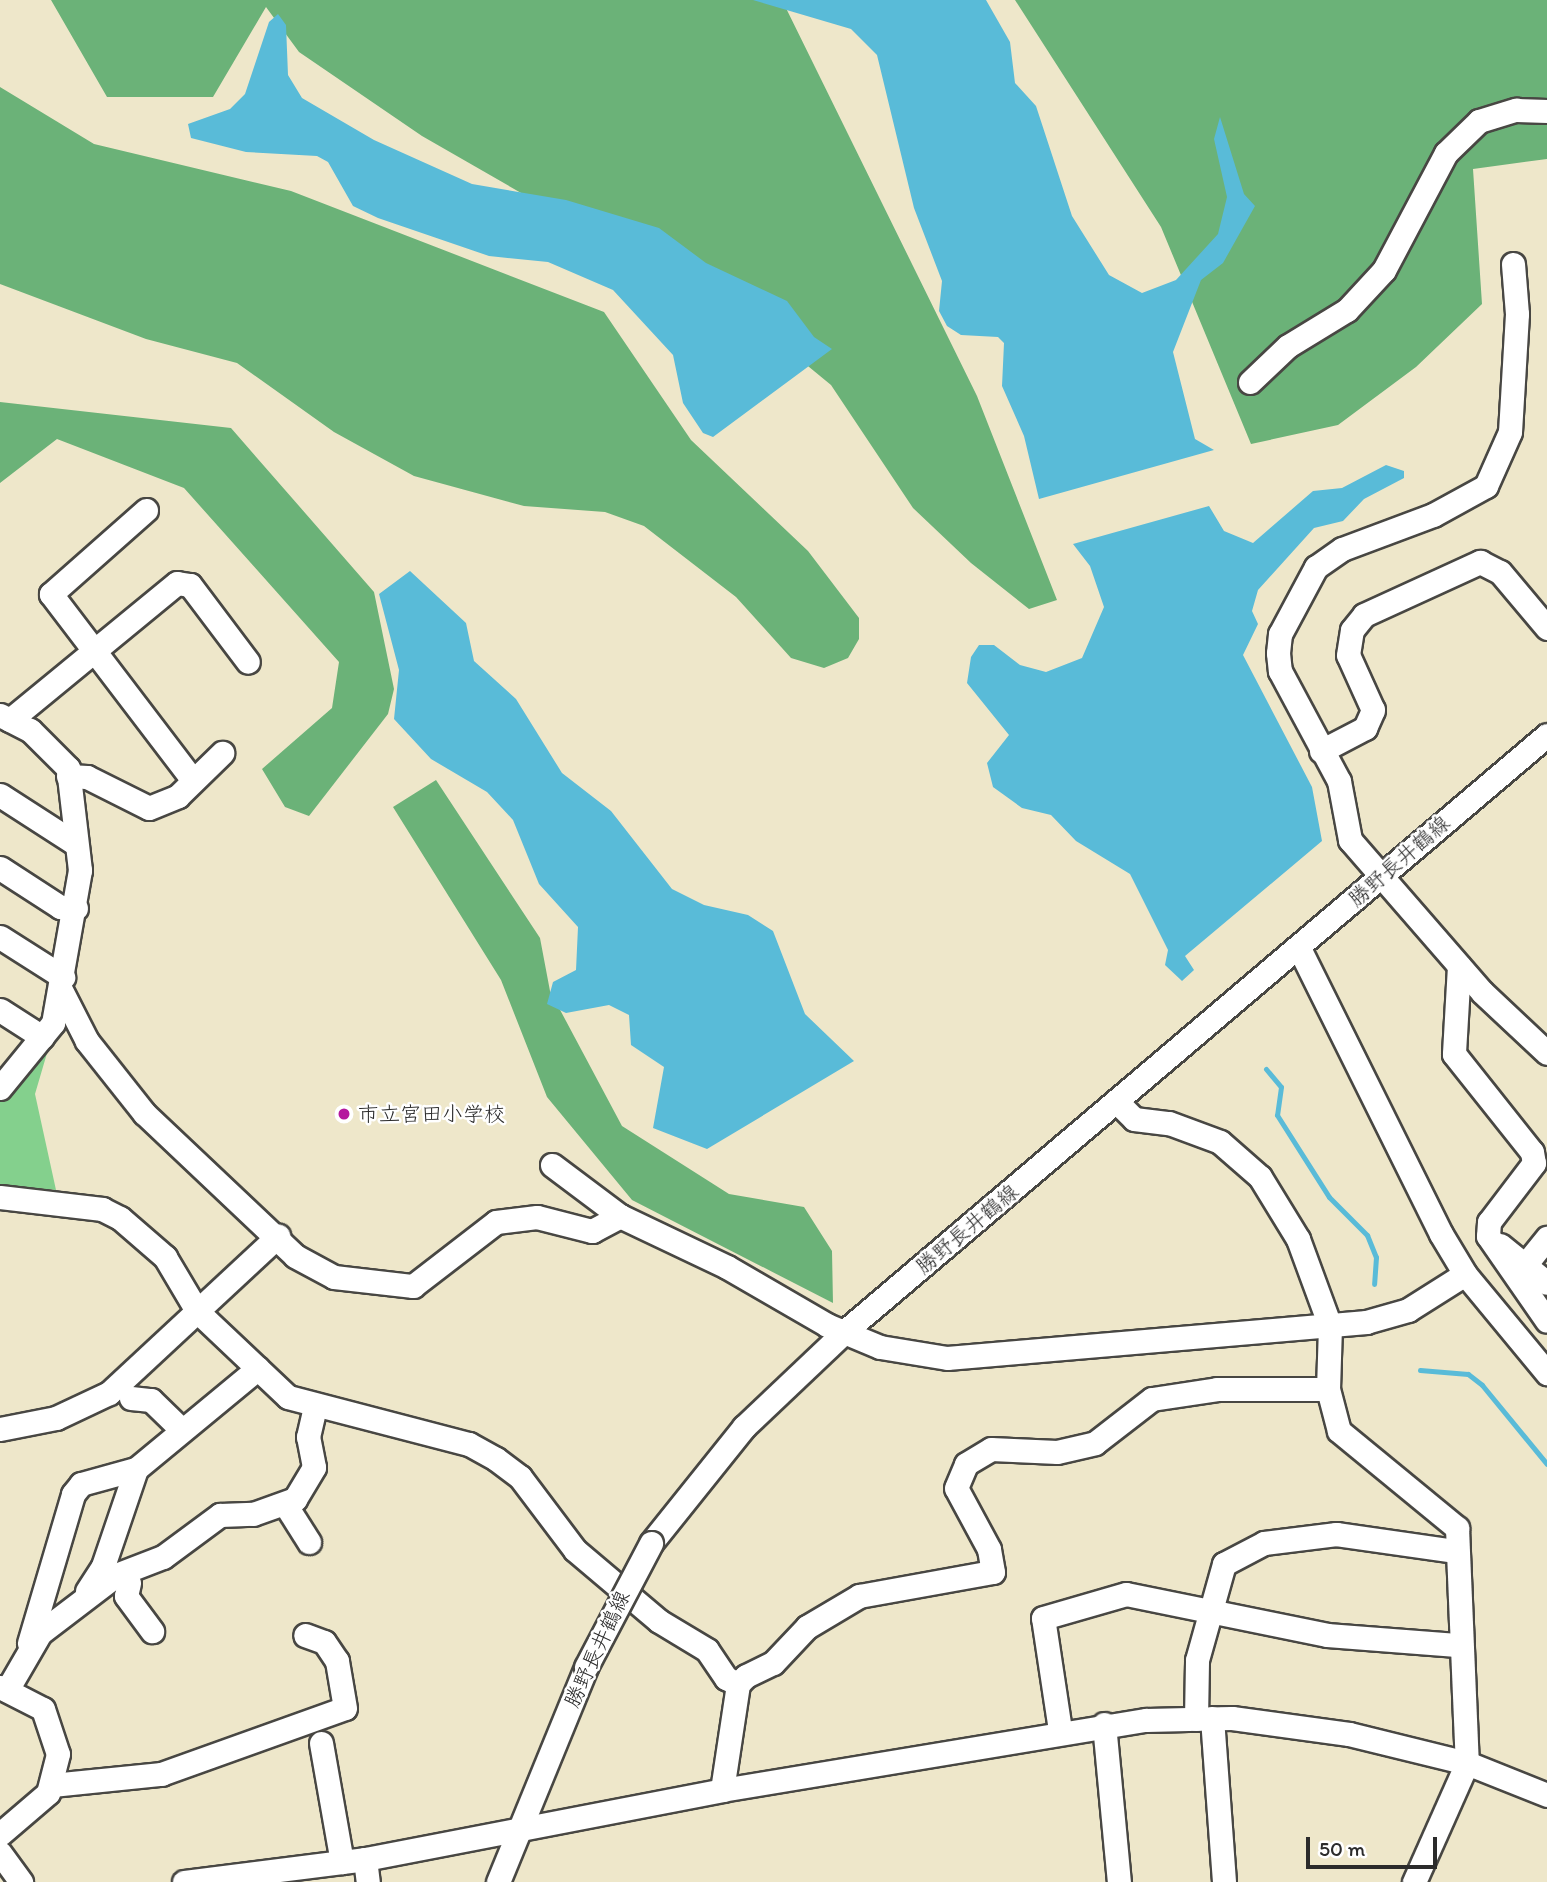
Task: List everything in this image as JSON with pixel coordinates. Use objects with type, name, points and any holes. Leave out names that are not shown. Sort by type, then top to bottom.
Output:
[{"type":"street","points":[[1250,382],[1288,346],[1347,310],[1384,270],[1446,153],[1479,121],[1516,110],[1547,111]]},
{"type":"street","points":[[1513,264],[1517,314],[1510,432],[1486,486],[1433,515],[1342,549],[1317,567],[1280,634],[1280,671],[1339,781],[1350,839],[1459,966],[1544,1043]]},
{"type":"street","points":[[146,510],[51,594],[93,655],[192,779]]},
{"type":"street","points":[[1321,751],[1365,728],[1373,710],[1348,655],[1352,630],[1364,615],[1480,562],[1500,572],[1547,628]]},
{"type":"street","points":[[1,1083],[42,1037],[62,983],[76,908],[76,844],[68,776],[30,730],[5,718],[93,655],[177,583],[190,584],[248,662]]},
{"type":"street","name":"勝野長井鶴線","points":[[498,1882],[586,1667],[651,1543],[744,1427],[844,1332],[1547,735]]},
{"type":"street","points":[[68,776],[88,777],[149,808],[178,796],[192,779],[222,753]]},
{"type":"street","points":[[0,795],[76,844]]},
{"type":"street","points":[[1,869],[60,907],[76,908]]},
{"type":"street","points":[[0,937],[62,983],[87,1041],[136,1104],[278,1236],[295,1256],[334,1277],[413,1286],[496,1222],[537,1217],[592,1231],[620,1216]]},
{"type":"street","points":[[1299,948],[1409,1177],[1465,1274],[1547,1373]]},
{"type":"street","points":[[1459,966],[1454,1054],[1532,1152],[1534,1163],[1489,1222],[1488,1236],[1547,1321]]},
{"type":"street","points":[[0,1010],[42,1037]]},
{"type":"street","points":[[1117,1102],[1134,1119],[1179,1125],[1220,1142],[1260,1177],[1298,1239],[1330,1326],[1328,1390],[1339,1430],[1457,1528],[1457,1644],[1469,1715],[1467,1763],[1414,1882]]},
{"type":"street","points":[[552,1165],[620,1216],[844,1332],[880,1347],[947,1358],[1330,1326],[1408,1310],[1465,1274]]},
{"type":"street","points":[[0,1197],[102,1209],[120,1218],[164,1257],[197,1311],[288,1397],[315,1407],[469,1444],[496,1459],[520,1477],[575,1549],[659,1621],[707,1650],[726,1678],[738,1684]]},
{"type":"street","points":[[0,1429],[56,1419],[109,1393],[278,1236]]},
{"type":"street","points":[[1488,1236],[1547,1283]]},
{"type":"street","points":[[1525,1265],[1547,1238]]},
{"type":"street","points":[[52,1785],[55,1731],[43,1709],[4,1688],[27,1650],[73,1494],[81,1484],[136,1469],[258,1368]]},
{"type":"street","points":[[738,1684],[773,1663],[807,1627],[859,1596],[993,1572],[989,1549],[957,1488],[966,1464],[991,1449],[1057,1452],[1095,1443],[1152,1399],[1217,1389],[1328,1390]]},
{"type":"street","points":[[131,1398],[151,1400],[182,1430]]},
{"type":"street","points":[[27,1650],[84,1597],[116,1575],[163,1557],[206,1521],[285,1504],[307,1486],[314,1467],[308,1437],[315,1407]]},
{"type":"street","points":[[84,1597],[103,1566],[136,1469]]},
{"type":"street","points":[[285,1504],[309,1542]]},
{"type":"street","points":[[1224,1882],[1197,1660],[1208,1612],[1224,1564],[1264,1543],[1336,1534],[1456,1551]]},
{"type":"street","points":[[84,1597],[138,1582],[126,1596],[152,1631]]},
{"type":"street","points":[[1060,1730],[1043,1618],[1126,1594],[1327,1635],[1457,1644]]},
{"type":"street","points":[[0,1834],[52,1785],[161,1774],[345,1708],[337,1661],[324,1642],[305,1635]]},
{"type":"street","points":[[722,1790],[738,1684]]},
{"type":"street","points":[[184,1882],[365,1859],[722,1790],[1104,1724],[1204,1719],[1349,1734],[1467,1763],[1547,1795]]},
{"type":"street","points":[[1104,1724],[1119,1882]]},
{"type":"street","points":[[321,1743],[342,1862]]},
{"type":"street","points":[[0,1853],[22,1882]]},
{"type":"street","points":[[365,1859],[368,1882]]},
{"type":"green space","points":[[51,0],[782,0],[977,396],[1057,600],[1029,609],[971,563],[913,508],[831,385],[701,278],[582,228],[422,136],[299,52],[266,7],[213,97],[107,97]]},
{"type":"green space","points":[[1015,0],[1547,0],[1547,159],[1473,169],[1482,304],[1416,367],[1338,425],[1251,444],[1161,227]]},
{"type":"green space","points":[[0,87],[94,144],[291,191],[604,312],[691,440],[808,551],[859,618],[859,639],[848,658],[824,668],[791,658],[736,597],[644,526],[605,512],[524,506],[414,476],[334,432],[237,363],[146,339],[0,284]]},
{"type":"green space","points":[[0,402],[231,428],[374,592],[394,689],[388,714],[309,816],[285,807],[262,769],[332,708],[339,662],[184,488],[57,439],[0,483]]},
{"type":"green space","points":[[436,780],[540,938],[550,991],[622,1126],[729,1194],[804,1207],[832,1251],[833,1303],[632,1200],[547,1097],[501,980],[393,807]]},
{"type":"green space","points":[[50,1043],[35,1094],[56,1190],[0,1185],[0,1098]]},
{"type":"water","points":[[753,0],[986,0],[1010,42],[1015,83],[1036,106],[1072,216],[1109,275],[1142,293],[1176,280],[1218,234],[1227,197],[1214,139],[1220,117],[1244,194],[1255,206],[1223,263],[1201,280],[1173,352],[1195,439],[1214,450],[1039,499],[1024,436],[1002,386],[1004,343],[998,337],[961,335],[947,326],[939,311],[942,281],[914,208],[877,55],[851,29]]},
{"type":"water","points":[[278,14],[286,25],[288,75],[302,98],[374,140],[472,184],[566,200],[659,228],[706,263],[787,301],[814,337],[832,349],[713,437],[703,433],[683,403],[673,355],[613,290],[548,262],[489,256],[378,218],[353,206],[328,162],[317,156],[246,152],[191,138],[188,124],[230,109],[245,94],[269,22]]},
{"type":"water","points":[[1386,465],[1404,471],[1404,478],[1364,499],[1343,521],[1314,528],[1258,590],[1252,611],[1258,624],[1243,655],[1312,787],[1322,841],[1185,956],[1194,970],[1182,981],[1165,965],[1168,950],[1130,874],[1076,841],[1051,815],[1022,808],[993,787],[987,763],[1009,735],[967,683],[971,657],[979,645],[994,645],[1020,665],[1046,672],[1082,658],[1104,607],[1090,566],[1073,544],[1209,506],[1224,531],[1253,543],[1313,491],[1342,488]]},
{"type":"water","points":[[410,571],[466,623],[474,661],[516,699],[562,773],[611,811],[672,889],[704,905],[748,915],[773,931],[805,1014],[854,1061],[707,1149],[653,1128],[664,1067],[631,1045],[629,1015],[609,1005],[566,1013],[547,1004],[553,982],[576,970],[578,927],[539,884],[513,820],[487,792],[431,759],[394,719],[399,670],[379,594]]},
{"type":"waterway","points":[[1266,1069],[1281,1087],[1277,1115],[1329,1197],[1367,1235],[1376,1257],[1374,1284]]},
{"type":"waterway","points":[[1420,1370],[1468,1374],[1482,1385],[1547,1464]]},
{"type":"place","name":"市立宮田小学校","points":[[344,1114]]}]
